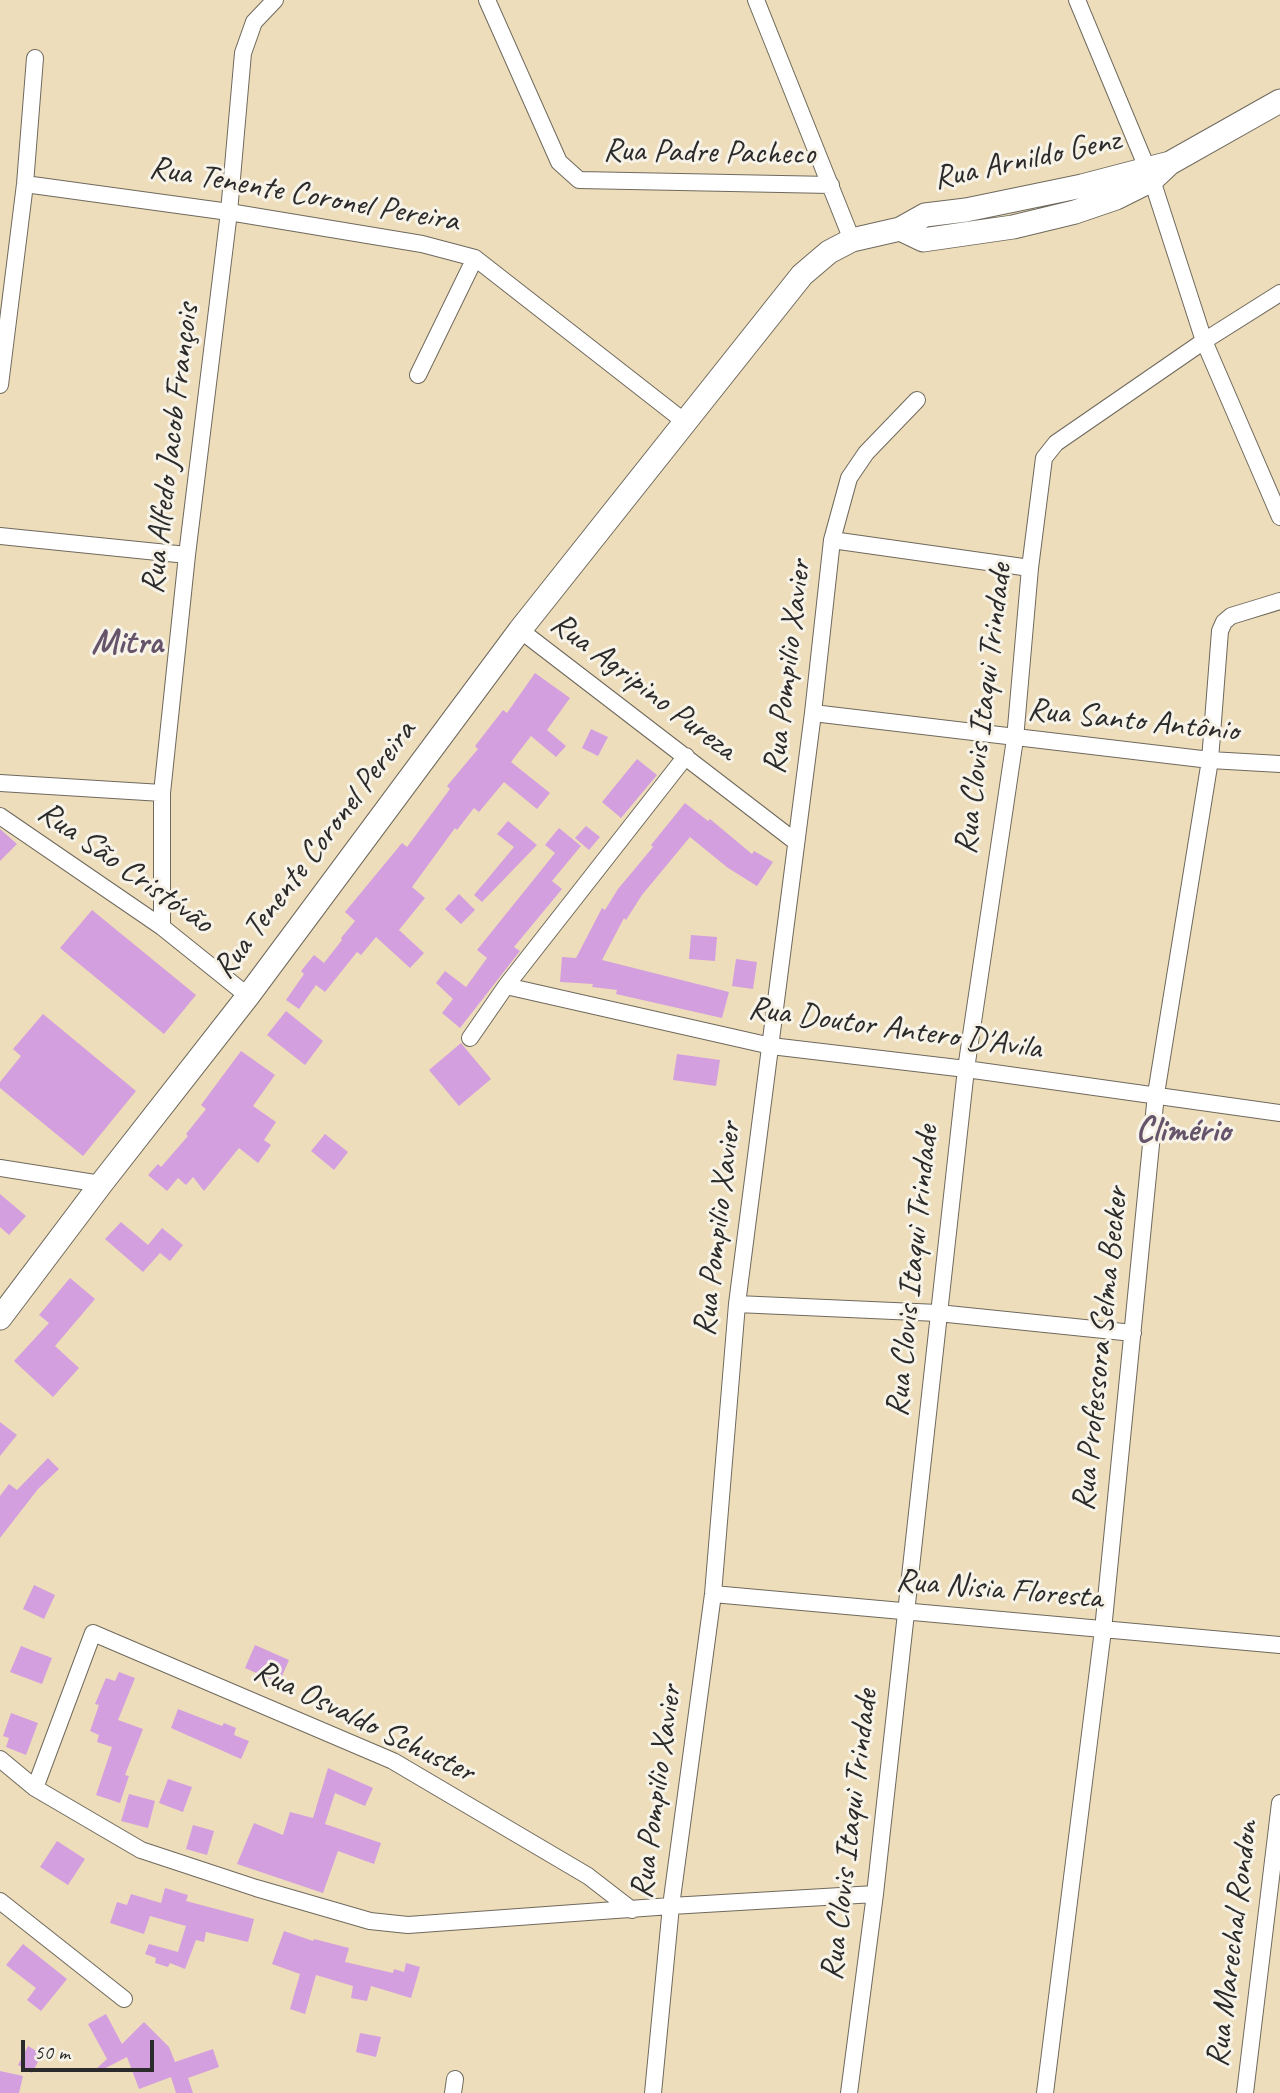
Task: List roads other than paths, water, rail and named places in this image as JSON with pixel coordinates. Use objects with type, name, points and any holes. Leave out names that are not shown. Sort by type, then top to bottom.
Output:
[{"type":"main road","name":"Rua Arnildo Genz","points":[[852,240],[900,229],[925,215],[965,210],[1149,174],[1280,101]]},
{"type":"main road","name":"Rua Tenente Coronel Pereira","points":[[0,1318],[248,996],[520,630],[802,275],[828,252],[852,240]]},
{"type":"street","name":"Rua Alfedo Jacob François","points":[[162,927],[162,793],[187,555],[229,212],[243,52],[254,22],[275,0]]},
{"type":"street","name":"Rua Padre Pacheco","points":[[487,0],[559,162],[579,180],[831,185]]},
{"type":"street","points":[[756,0],[852,240]]},
{"type":"street","points":[[1077,0],[1149,174],[1204,341],[1280,517]]},
{"type":"street","points":[[0,385],[25,184],[35,58]]},
{"type":"street","name":"Rua Tenente Coronel Pereira","points":[[25,184],[229,212],[422,244],[475,258],[685,422]]},
{"type":"street","points":[[418,375],[475,258]]},
{"type":"street","points":[[1204,341],[1280,293]]},
{"type":"street","name":"Rua Clovis Itaqui Trindade","points":[[849,2093],[875,1894],[965,1069],[1015,739],[1030,568],[1044,458],[1056,443],[1204,341]]},
{"type":"street","name":"Rua Pompilio Xavier","points":[[653,2093],[671,1906],[713,1594],[737,1304],[813,713],[832,540],[849,478],[866,453],[917,400]]},
{"type":"street","points":[[0,536],[187,555]]},
{"type":"street","points":[[832,540],[1030,568]]},
{"type":"street","name":"Rua Professora Selma Becker","points":[[1045,2093],[1103,1630],[1156,1094],[1210,761],[1220,631],[1231,616],[1280,601]]},
{"type":"street","name":"Rua Agripino Pureza","points":[[520,630],[796,842]]},
{"type":"street","name":"Rua Santo Antônio","points":[[813,713],[1210,761],[1280,764]]},
{"type":"street","points":[[470,1038],[506,986],[686,756]]},
{"type":"street","name":"Rua São Cristóvão","points":[[0,783],[162,793]]},
{"type":"street","name":"Rua São Cristóvão","points":[[0,816],[162,927],[248,996]]},
{"type":"street","name":"Rua Doutor Antero D'Avila","points":[[506,986],[771,1046],[1156,1094],[1280,1113]]},
{"type":"street","points":[[0,1168],[101,1184]]},
{"type":"street","points":[[737,1304],[938,1313],[1133,1333]]},
{"type":"street","name":"Rua Nisia Floresta","points":[[713,1594],[1280,1645]]},
{"type":"street","name":"Rua Osvaldo Schuster","points":[[35,1788],[93,1633],[393,1761],[578,1869],[632,1910]]},
{"type":"street","points":[[0,1759],[35,1788],[141,1850],[370,1921],[408,1925],[875,1894]]},
{"type":"street","name":"Rua Marechal Rondon","points":[[1245,2093],[1280,1803]]},
{"type":"street","points":[[0,1901],[124,1999]]},
{"type":"district","name":"Mitra","points":[[127,644]]},
{"type":"district","name":"Climério","points":[[1183,1132]]}]
